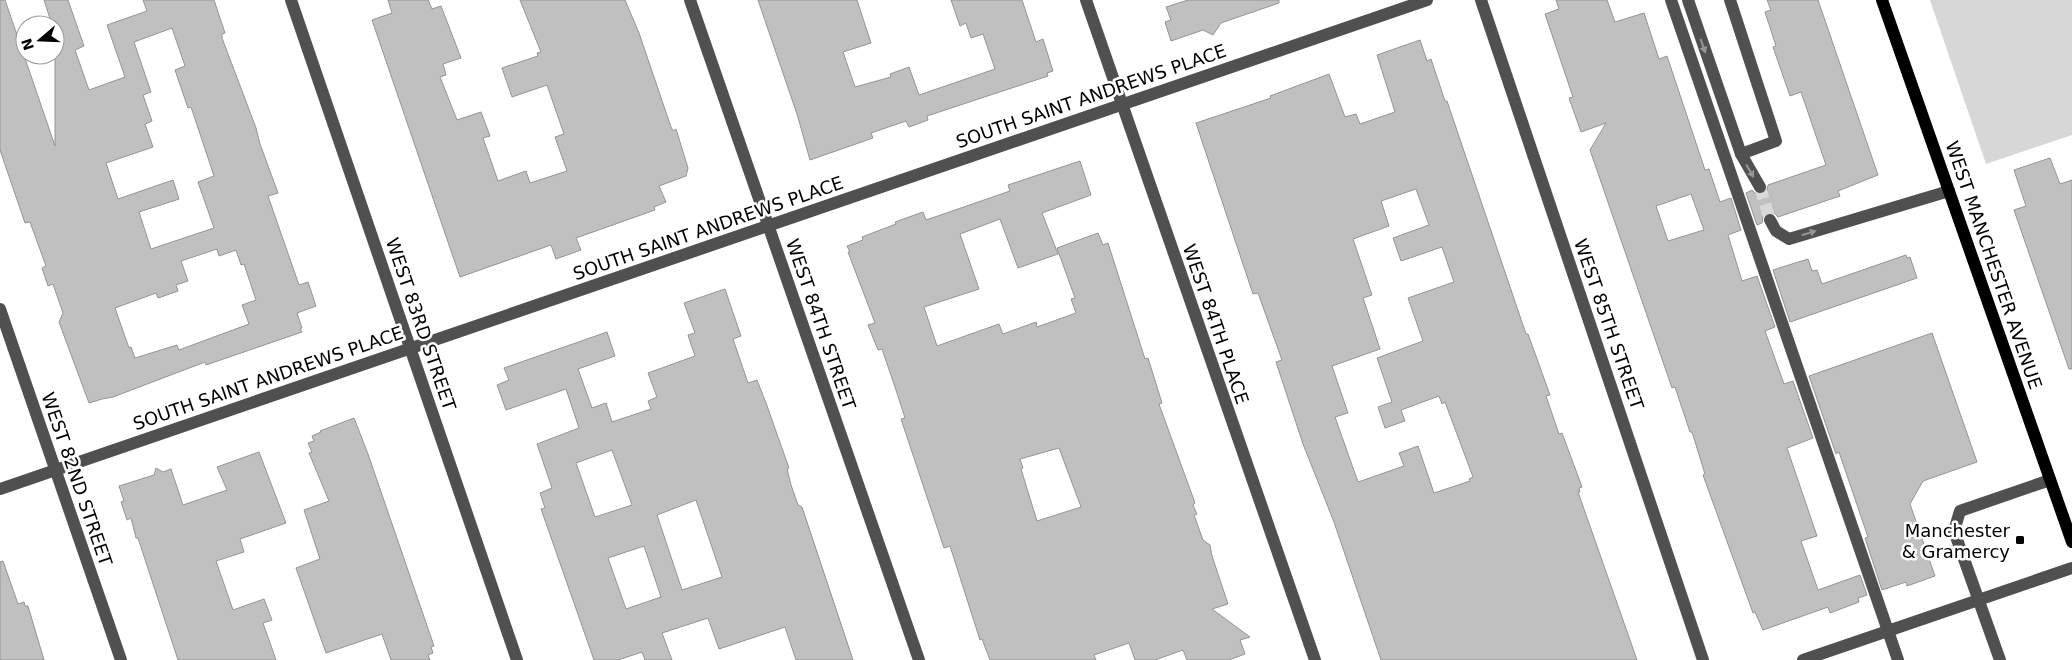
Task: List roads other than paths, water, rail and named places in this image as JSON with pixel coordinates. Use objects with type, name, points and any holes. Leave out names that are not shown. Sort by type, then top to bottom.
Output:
[{"type":"main road","name":"WEST MANCHESTER AVENUE","points":[[1882,0],[2072,542]]},
{"type":"street","name":"WEST 83RD STREET","points":[[291,0],[517,660]]},
{"type":"street","name":"WEST 84TH STREET","points":[[690,0],[919,660]]},
{"type":"street","name":"WEST 84TH PLACE","points":[[1086,0],[1315,660]]},
{"type":"street","name":"SOUTH SAINT ANDREWS PLACE","points":[[0,489],[1428,0]]},
{"type":"street","name":"WEST 85TH STREET","points":[[1481,0],[1703,660]]},
{"type":"street","points":[[1671,0],[1898,660]]},
{"type":"street","points":[[1688,0],[1740,154],[1760,188]]},
{"type":"street","points":[[1730,0],[1776,141],[1740,154]]},
{"type":"street","points":[[1770,220],[1776,231],[1789,239],[1949,191]]},
{"type":"street","name":"WEST 82ND STREET","points":[[0,309],[121,660]]},
{"type":"street","points":[[2000,660],[1954,531],[1960,510],[2050,480]]},
{"type":"street","points":[[1803,660],[2072,568]]},
{"type":"tunnel","points":[[1760,187],[1770,220]]},
{"type":"place","name":"Manchester & Gramercy","points":[[2020,540]]}]
